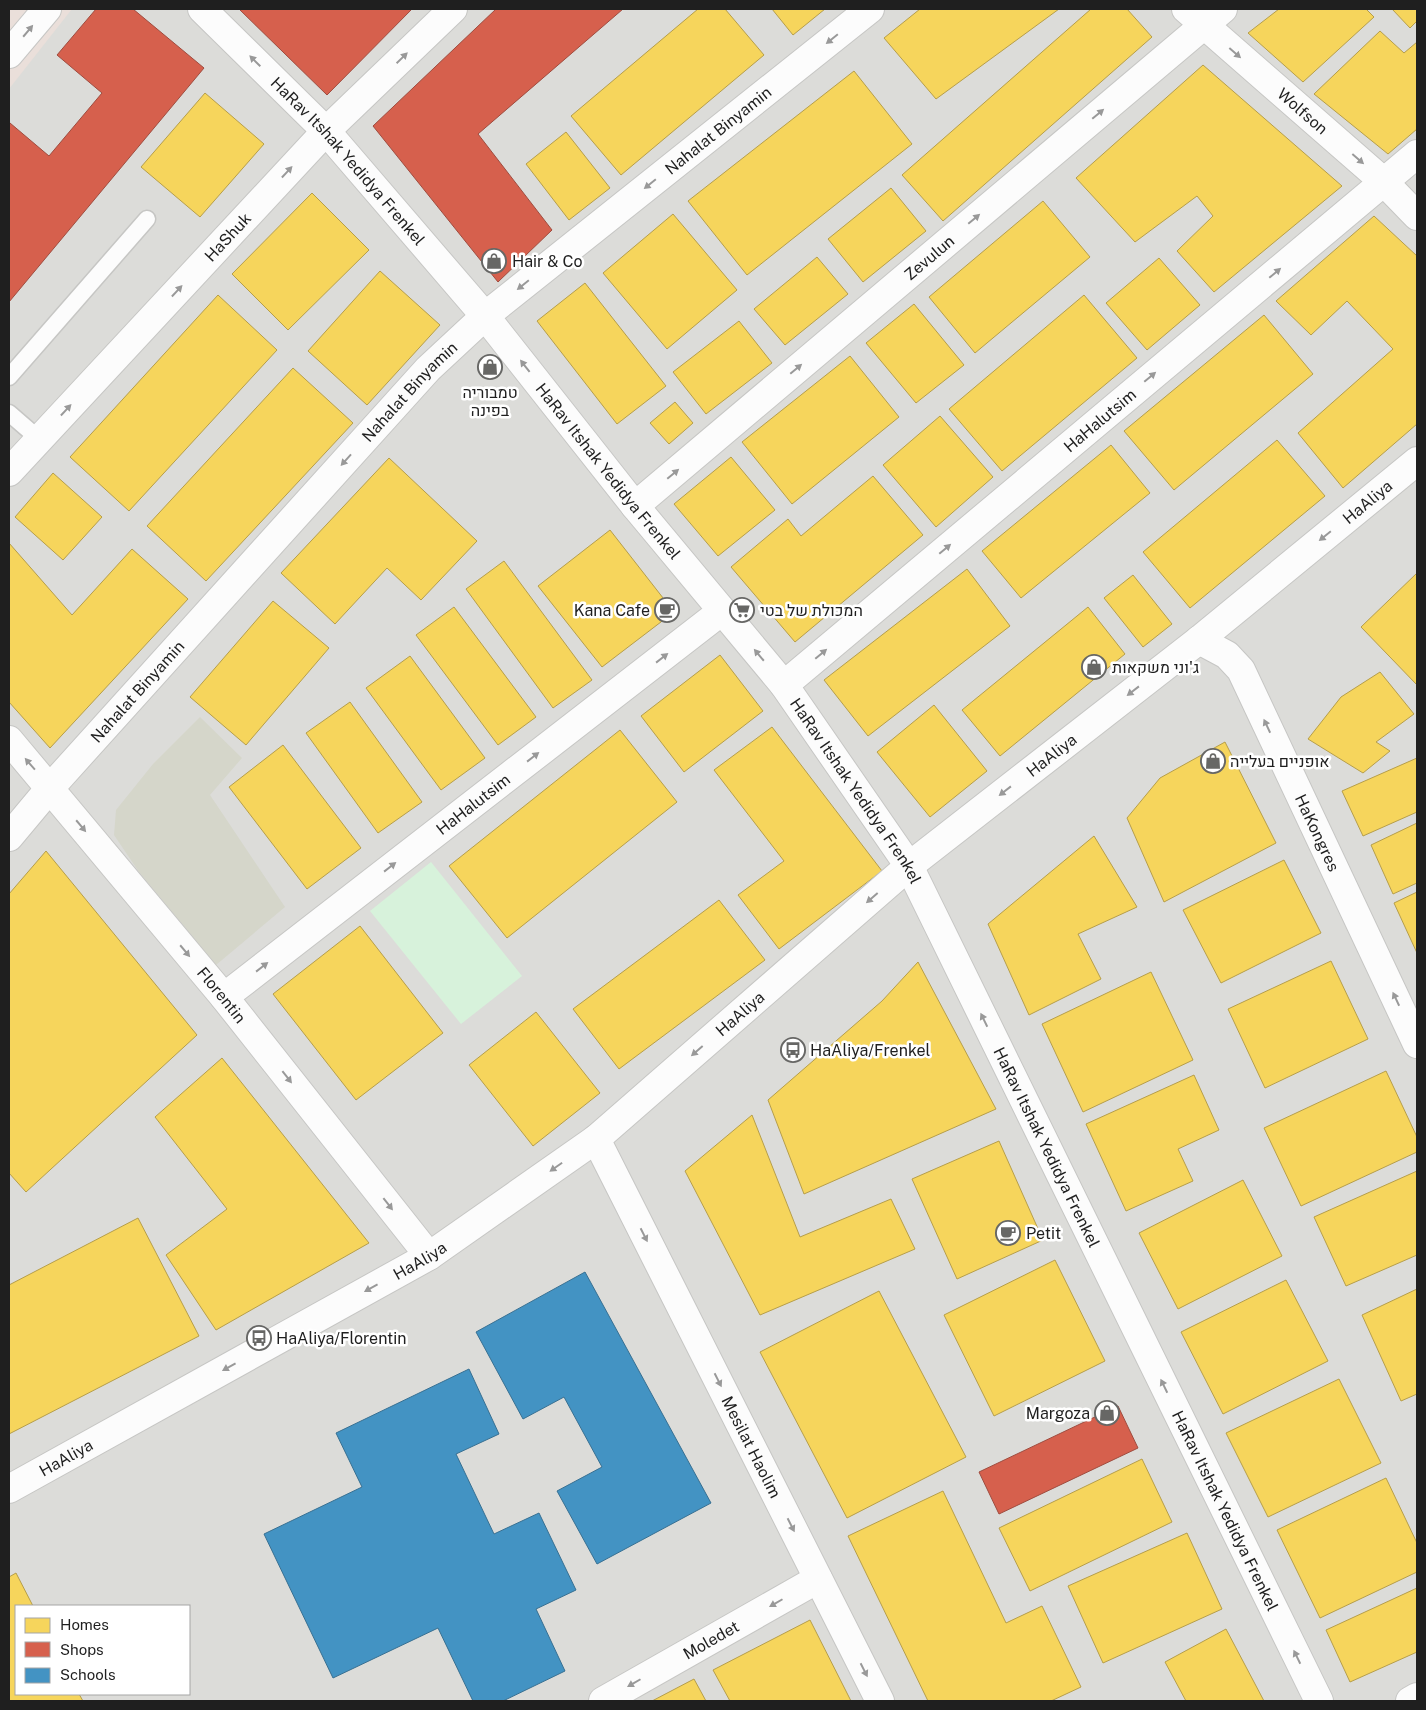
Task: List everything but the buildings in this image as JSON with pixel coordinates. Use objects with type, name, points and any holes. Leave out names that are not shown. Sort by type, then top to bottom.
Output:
[{"type":"street","points":[[9,54],[46,9]]},
{"type":"street","name":"HaRav Itshak Yedidya Frenkel","points":[[202,9],[326,131],[485,316],[635,506],[784,685],[908,866],[1319,1701]]},
{"type":"street","name":"HaShuk","points":[[9,472],[326,131],[453,9]]},
{"type":"street","name":"Nahalat Binyamin","points":[[9,837],[50,788],[428,369],[485,316],[870,9]]},
{"type":"street","name":"Wolfson","points":[[1204,14],[1384,182],[1417,216]]},
{"type":"street","name":"Zevulun","points":[[635,506],[1204,14]]},
{"type":"street","name":"HaHalutsim","points":[[784,685],[1417,154]]},
{"type":"street","name":"HaAliya","points":[[9,1489],[429,1256],[596,1139],[908,866],[1199,640],[1417,461]]},
{"type":"street","name":"HaHalutsim","points":[[224,997],[722,611]]},
{"type":"street","name":"HaKongres","points":[[1199,640],[1227,655],[1241,670],[1417,1044]]},
{"type":"street","name":"Florentin","points":[[9,740],[224,997],[429,1256]]},
{"type":"street","name":"Mesilat Haolim","points":[[596,1139],[880,1701]]},
{"type":"street","name":"Moledet","points":[[603,1701],[818,1579]]},
{"type":"street","points":[[1410,1701],[1417,1696]]},
{"type":"lane","points":[[9,377],[147,219]]},
{"type":"lane","points":[[9,413],[39,439]]},
{"type":"shaded area","points":[[9,9],[1417,9],[1417,1701],[9,1701]]},
{"type":"shaded area","points":[[9,9],[72,9],[9,89]]},
{"type":"shaded area","points":[[200,717],[242,758],[210,795],[285,907],[216,965],[139,872],[114,835],[116,810],[153,764]]},
{"type":"green space","points":[[431,862],[522,976],[461,1024],[370,911]]},
{"type":"place","name":"Hair & Co","points":[[494,261]]},
{"type":"place","name":"טמבוריה בפינה","points":[[490,367]]},
{"type":"place","name":"Kana Cafe","points":[[667,610]]},
{"type":"place","name":"המכולת של בטי","points":[[742,610]]},
{"type":"place","name":"ג'וני משקאות","points":[[1094,667]]},
{"type":"place","name":"אופניים בעלייה","points":[[1213,761]]},
{"type":"place","name":"HaAliya/Frenkel","points":[[793,1050]]},
{"type":"place","name":"Petit","points":[[1008,1233]]},
{"type":"place","name":"HaAliya/Florentin","points":[[259,1338]]},
{"type":"place","name":"Margoza","points":[[1107,1413]]}]
